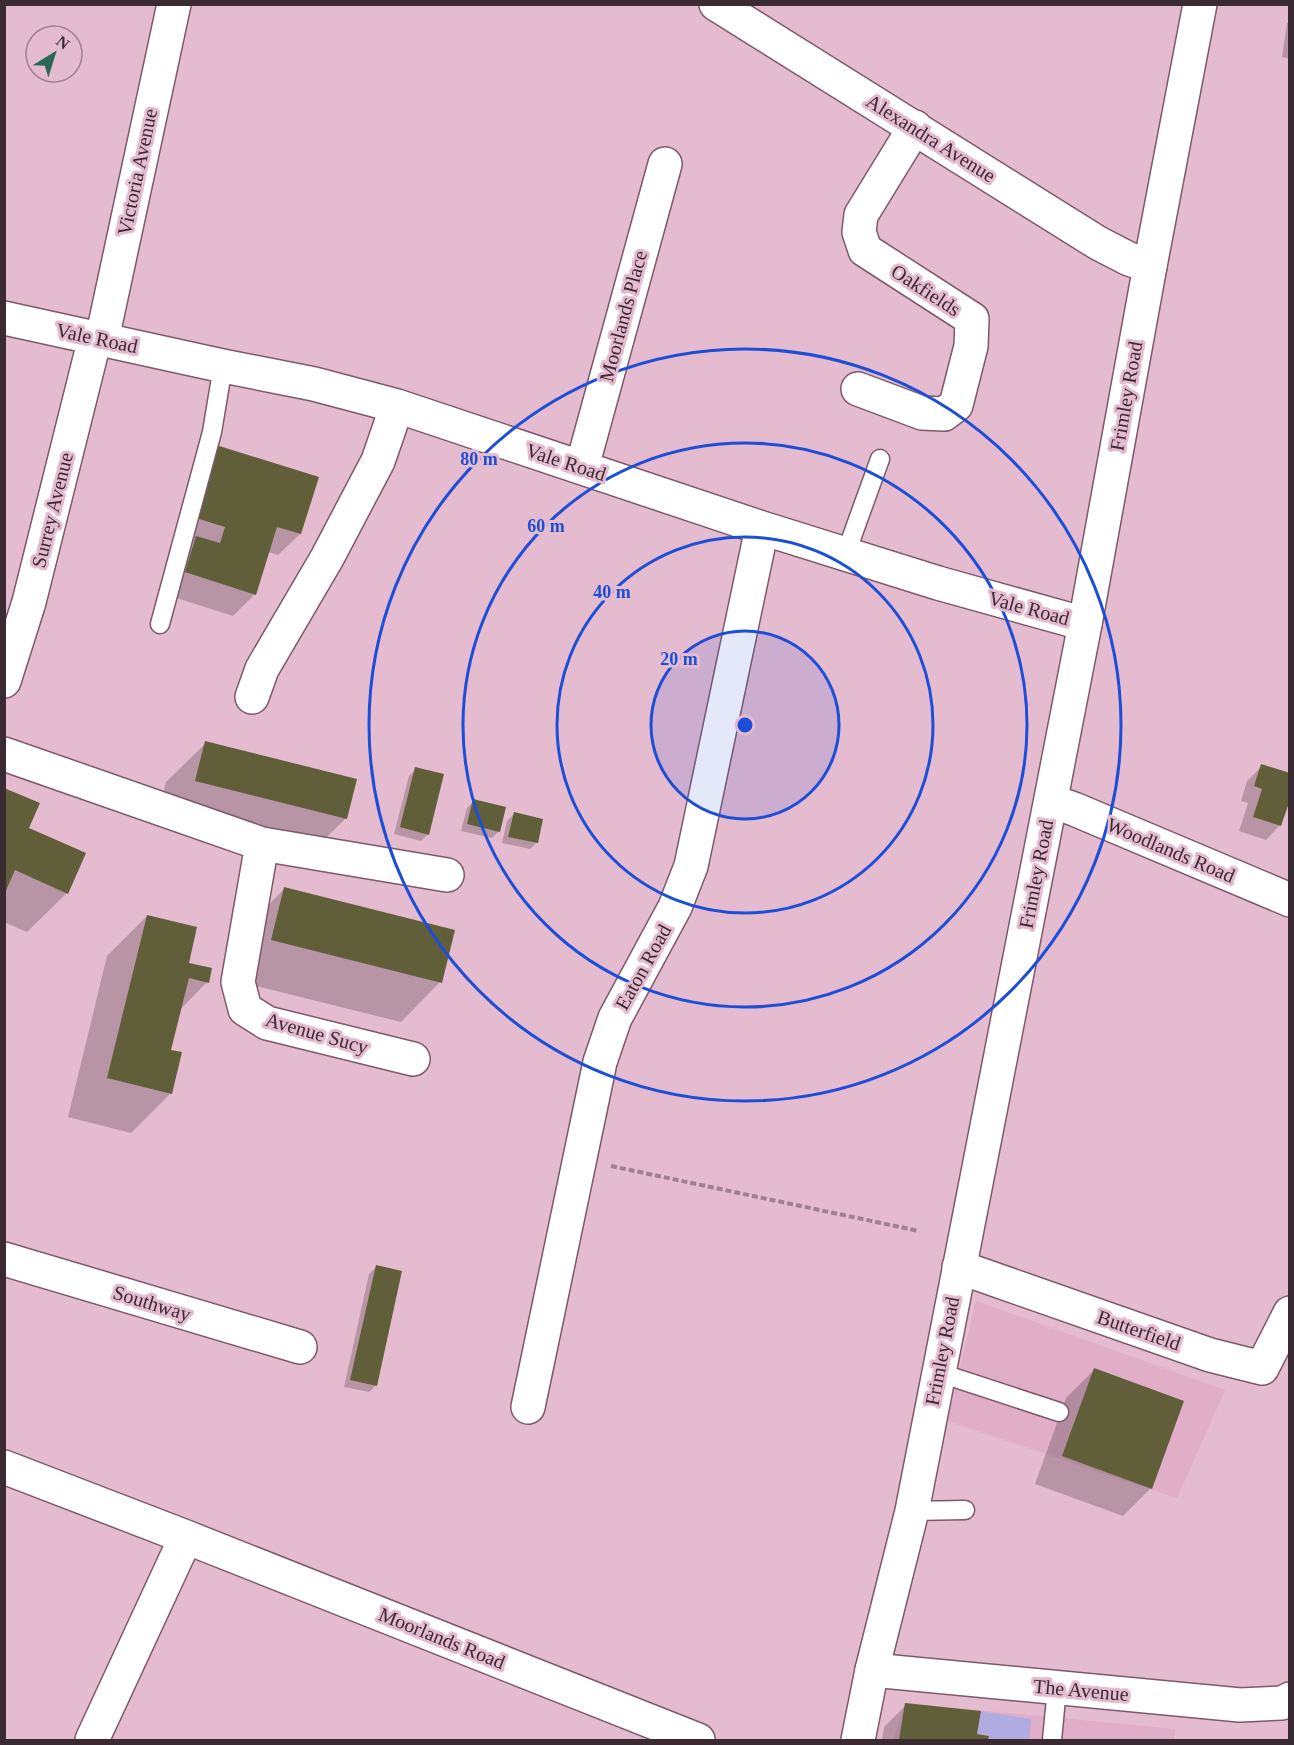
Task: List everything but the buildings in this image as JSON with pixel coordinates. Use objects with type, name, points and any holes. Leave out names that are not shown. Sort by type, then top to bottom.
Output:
[{"type":"street","name":"Victoria Avenue","points":[[98,339],[174,4]]},
{"type":"street","name":"Alexandra Avenue","points":[[716,4],[1098,243],[1129,259],[1150,266]]},
{"type":"street","name":"Frimley Road","points":[[858,1740],[872,1670],[912,1512],[1085,624],[1200,4]]},
{"type":"street","name":"Oakfields","points":[[858,389],[922,413],[944,414],[956,405],[971,346],[972,319],[865,250],[859,232],[861,215],[915,128]]},
{"type":"street","name":"Moorlands Place","points":[[582,467],[665,164]]},
{"type":"street","name":"Vale Road","points":[[4,318],[314,384],[397,406],[762,528],[938,583],[1085,624]]},
{"type":"street","name":"Surrey Avenue","points":[[4,681],[29,602],[98,339]]},
{"type":"street","points":[[252,697],[262,669],[327,558],[378,461],[397,406]]},
{"type":"street","name":"Eaton Road","points":[[528,1407],[600,1062],[615,1018],[675,907],[691,866],[762,528]]},
{"type":"street","points":[[4,754],[262,844],[447,875]]},
{"type":"street","name":"Woodlands Road","points":[[1051,801],[1290,900]]},
{"type":"street","name":"Avenue Sucy","points":[[262,844],[238,982],[245,1009],[267,1023],[413,1059]]},
{"type":"street","name":"Southway","points":[[4,1259],[300,1347]]},
{"type":"street","name":"Butterfield","points":[[959,1267],[1210,1355],[1262,1368],[1290,1313]]},
{"type":"street","name":"Moorlands Road","points":[[4,1467],[698,1740]]},
{"type":"street","points":[[92,1740],[186,1537]]},
{"type":"street","name":"The Avenue","points":[[872,1670],[1240,1705],[1282,1703],[1290,1699]]},
{"type":"lane","points":[[160,624],[212,432],[223,366]]},
{"type":"lane","points":[[846,553],[880,459]]},
{"type":"lane","points":[[938,1372],[1059,1412]]},
{"type":"lane","points":[[912,1512],[965,1510]]},
{"type":"lane","points":[[1052,1740],[1057,1688]]},
{"type":"path","points":[[581,1160],[919,1231]]},
{"type":"shaded area","points":[[976,1301],[1225,1390],[1177,1498],[947,1421]]},
{"type":"shaded area","points":[[905,1703],[1175,1729],[1174,1740],[893,1740]]},
{"type":"shaded area","points":[[981,1711],[1031,1719],[1029,1740],[988,1740],[988,1735],[977,1734]]}]
